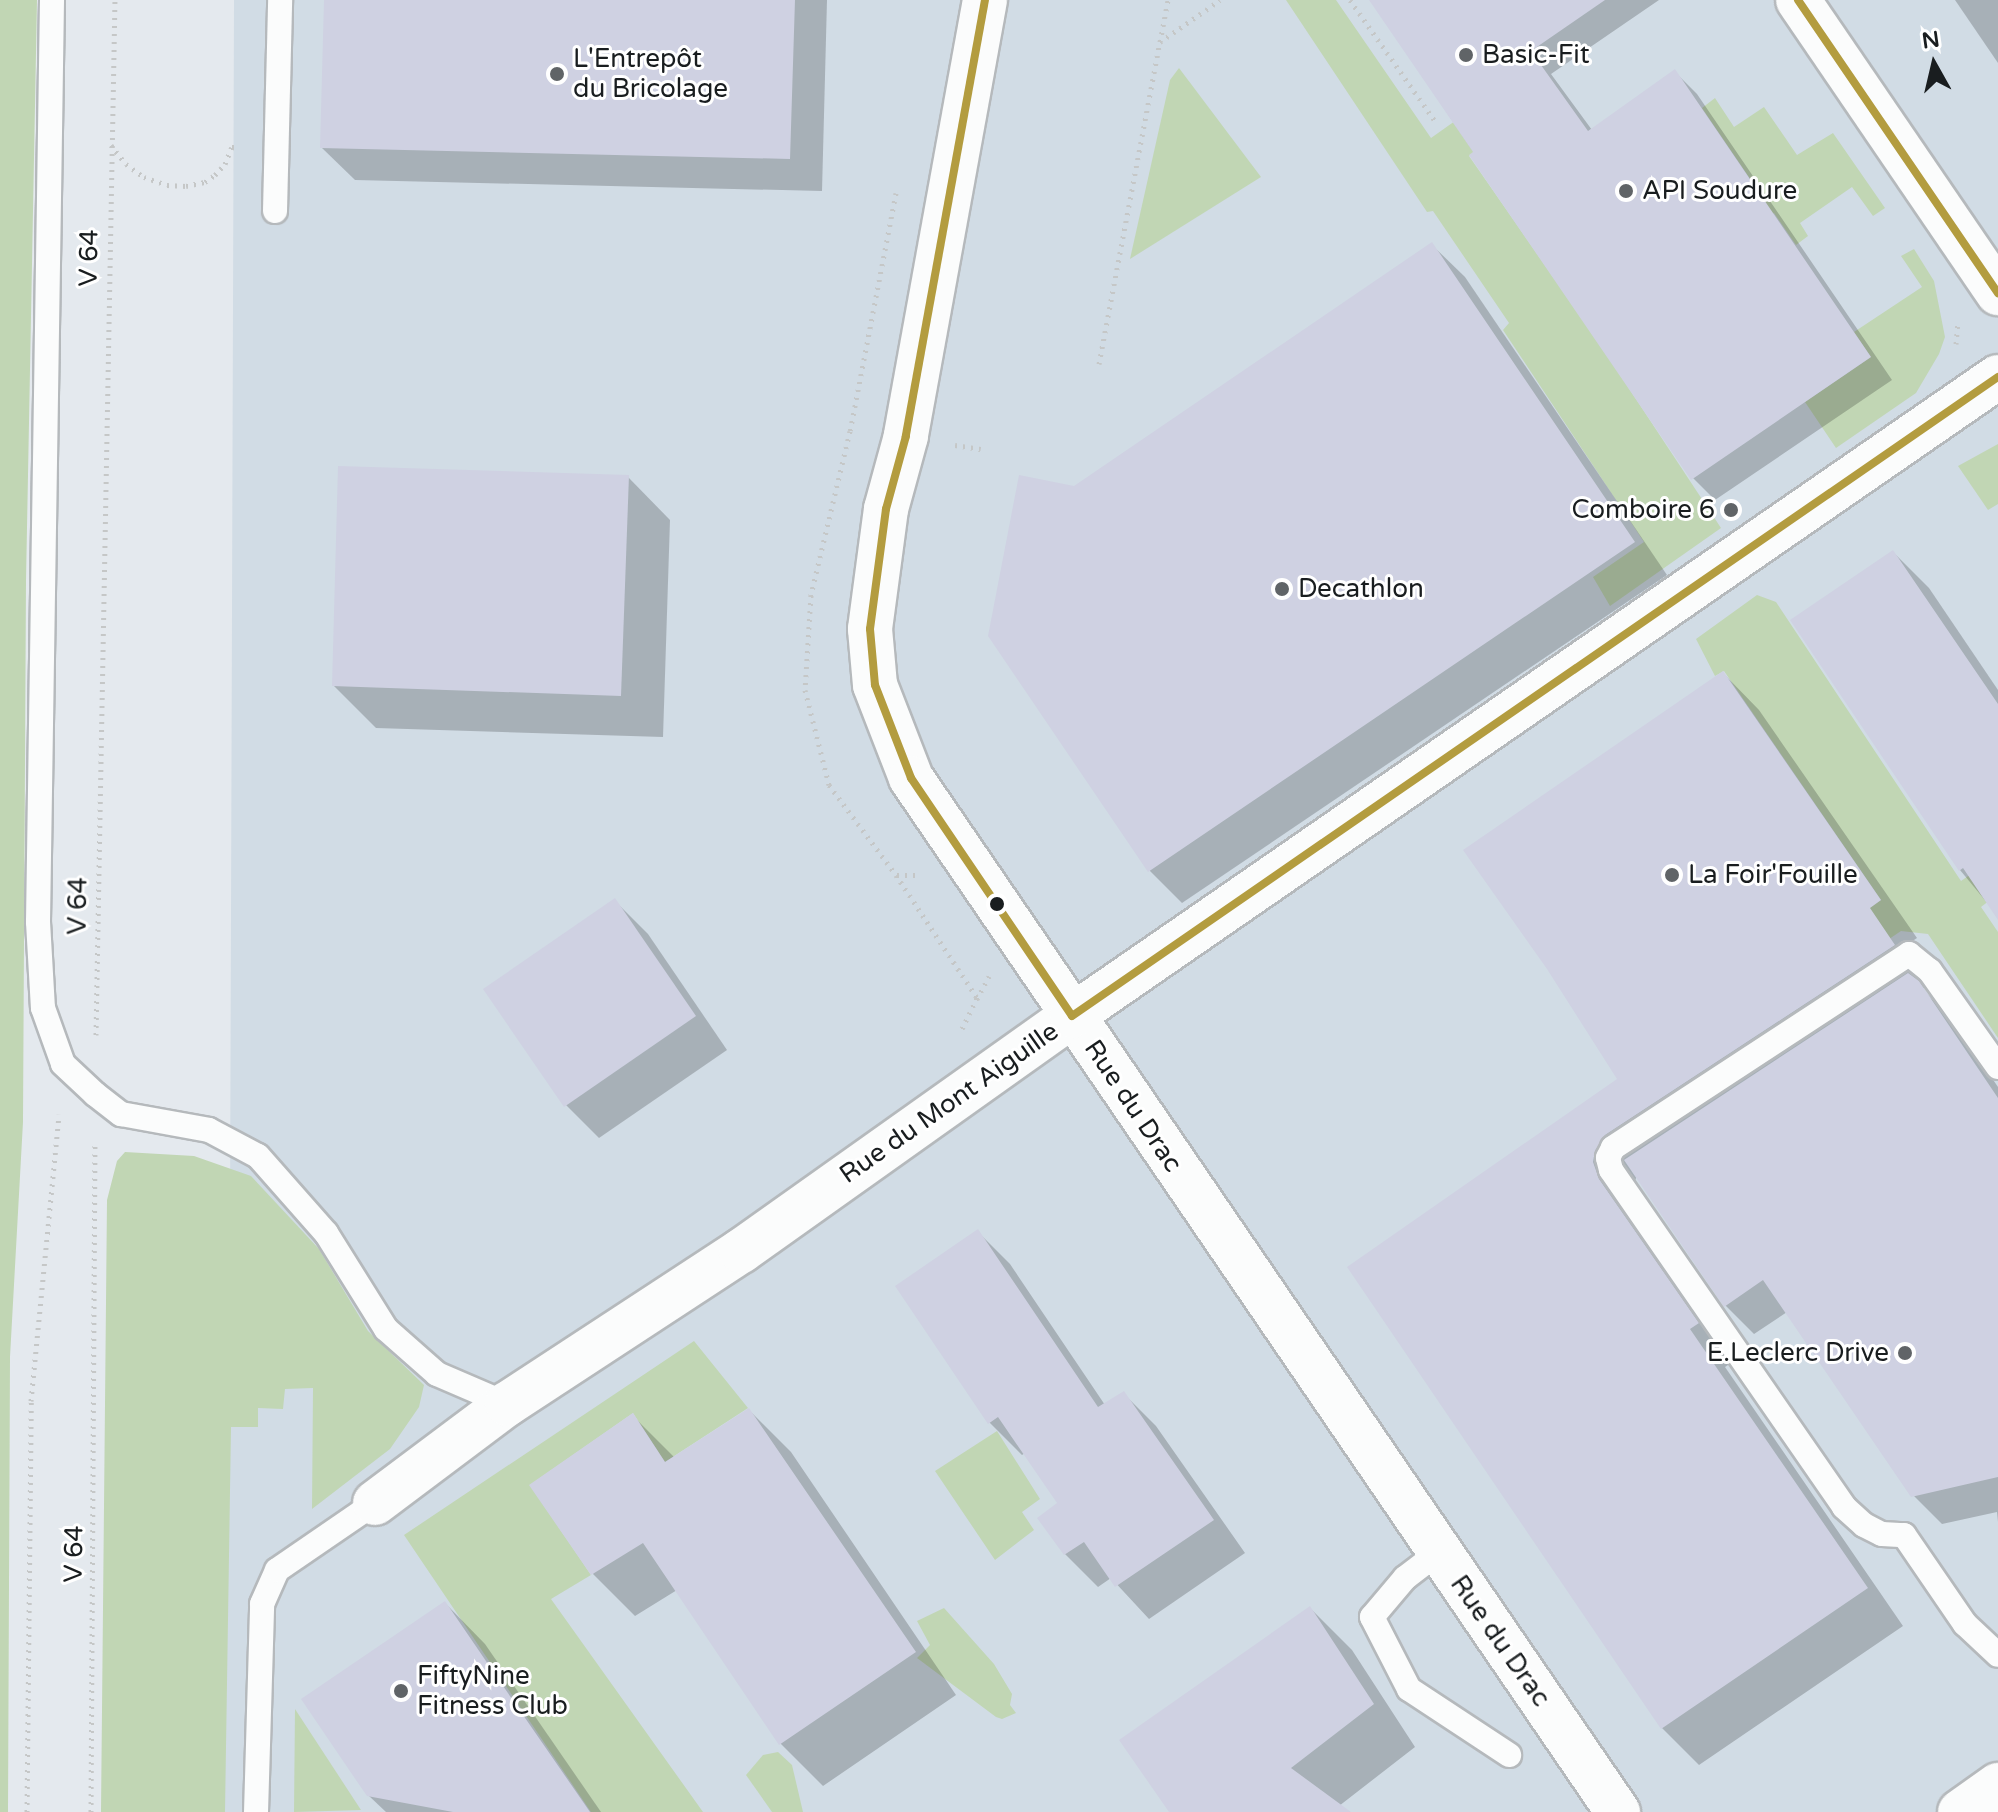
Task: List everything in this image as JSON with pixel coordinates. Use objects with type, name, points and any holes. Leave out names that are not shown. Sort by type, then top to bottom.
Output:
[{"type":"street","name":"Rue du Drac","points":[[985,0],[906,436],[886,509],[870,629],[875,685],[911,778],[1618,1812]]},
{"type":"street","points":[[1798,0],[1998,293]]},
{"type":"street","name":"Rue du Mont Aiguille","points":[[375,1503],[507,1404],[741,1251],[1072,1016],[1998,377]]},
{"type":"street","points":[[1960,1812],[1998,1785]]},
{"type":"lane","points":[[52,0],[38,922],[43,1008],[63,1064],[95,1094],[121,1114],[209,1130],[258,1156],[326,1233],[386,1329],[437,1374],[507,1404]]},
{"type":"lane","points":[[275,211],[280,0]]},
{"type":"lane","points":[[1998,1067],[1930,971],[1909,954],[1613,1148],[1608,1158],[1611,1170],[1844,1507],[1864,1525],[1882,1534],[1904,1535],[1965,1624],[1998,1655]]},
{"type":"lane","points":[[256,1812],[262,1604],[277,1570],[375,1503]]},
{"type":"lane","points":[[1439,1552],[1405,1578],[1372,1617],[1409,1689],[1509,1755]]},
{"type":"path","name":"V 64","points":[[91,1812],[95,1094],[115,0]]},
{"type":"path","points":[[1099,364],[1168,0]]},
{"type":"path","points":[[1160,42],[1220,0]]},
{"type":"path","points":[[1350,0],[1435,121]]},
{"type":"path","points":[[111,145],[126,164],[144,177],[167,185],[186,186],[205,182],[215,175],[225,164],[232,147],[276,147]]},
{"type":"path","points":[[896,875],[928,876]]},
{"type":"path","points":[[976,1000],[993,970]]},
{"type":"path","points":[[27,1812],[31,1401],[63,1064]]},
{"type":"shaded area","points":[[234,0],[1998,0],[1998,1812],[223,1812],[230,1218]]},
{"type":"green space","points":[[0,0],[37,0],[26,581],[23,1122],[10,1357],[8,1812],[0,1812]]},
{"type":"green space","points":[[1286,0],[1336,0],[1431,138],[1486,99],[1506,129],[1469,156],[1576,310],[1755,186],[1702,108],[1715,98],[1734,127],[1764,107],[1797,155],[1833,133],[1885,208],[1873,216],[1852,187],[1800,223],[1808,236],[1796,245],[1774,213],[1595,337],[1721,528],[1610,606],[1593,577],[1644,542],[1503,330],[1509,323],[1433,211],[1427,212]]},
{"type":"green space","points":[[1179,68],[1261,177],[1130,259],[1170,80]]},
{"type":"green space","points":[[1914,249],[1934,281],[1945,337],[1939,354],[1916,393],[1836,448],[1805,402],[1871,357],[1854,332],[1922,287],[1901,256]]},
{"type":"green space","points":[[1998,444],[1998,504],[1988,510],[1958,466]]},
{"type":"green space","points":[[1757,595],[1776,602],[1961,881],[1998,855],[1998,894],[1981,907],[1998,932],[1998,1038],[1928,934],[1901,931],[1664,1090],[1650,1059],[1881,900],[1724,671],[1715,676],[1696,639]]},
{"type":"green space","points":[[125,1152],[194,1156],[251,1176],[319,1249],[368,1331],[424,1385],[419,1407],[390,1449],[312,1509],[313,1388],[285,1389],[283,1409],[258,1408],[258,1427],[231,1427],[225,1812],[101,1812],[107,1200],[117,1161]]},
{"type":"green space","points":[[694,1341],[748,1408],[665,1462],[633,1413],[530,1485],[591,1575],[551,1599],[703,1812],[591,1812],[404,1535]]},
{"type":"green space","points":[[997,1431],[1040,1499],[1022,1512],[1034,1530],[995,1560],[935,1471]]},
{"type":"green space","points":[[944,1608],[994,1664],[1012,1694],[1010,1705],[1016,1713],[1002,1719],[996,1717],[917,1658],[930,1645],[917,1621]]},
{"type":"green space","points":[[295,1709],[361,1810],[294,1812]]},
{"type":"green space","points":[[778,1752],[792,1765],[803,1812],[772,1812],[746,1775],[763,1755]]},
{"type":"building","name":"L'Entrepôt du Bricolage","points":[[324,0],[795,0],[790,159],[320,148]]},
{"type":"building","points":[[1369,0],[1605,0],[1531,51],[1588,131],[1675,69],[1871,357],[1691,480],[1469,155],[1473,152]]},
{"type":"building","name":"Decathlon","points":[[1432,242],[1635,542],[1148,872],[988,636],[1019,475],[1074,486]]},
{"type":"building","points":[[338,466],[629,475],[621,696],[332,686]]},
{"type":"building","points":[[1893,550],[1998,704],[1998,920],[1963,868],[1959,871],[1790,620]]},
{"type":"building","points":[[1723,671],[1881,900],[1870,908],[1895,945],[1605,1135],[1595,1151],[1593,1162],[1599,1179],[1699,1323],[1690,1329],[1868,1588],[1661,1729],[1347,1267],[1617,1079],[1547,969],[1463,850]]},
{"type":"building","points":[[615,898],[696,1016],[564,1107],[483,989]]},
{"type":"building","points":[[1908,973],[1919,981],[1998,1098],[1998,1477],[1911,1497],[1763,1280],[1724,1307],[1624,1160]]},
{"type":"building","points":[[978,1229],[1098,1407],[1124,1391],[1214,1520],[1115,1587],[1084,1542],[1064,1555],[1037,1518],[1057,1503],[998,1417],[988,1424],[895,1286]]},
{"type":"building","points":[[749,1408],[916,1652],[779,1745],[643,1543],[591,1575],[529,1485],[633,1413],[665,1462]]},
{"type":"building","points":[[445,1601],[590,1812],[453,1812],[367,1796],[358,1783],[301,1699]]},
{"type":"building","points":[[1310,1606],[1374,1704],[1291,1768],[1351,1812],[1169,1812],[1119,1740]]},
{"type":"transit line","points":[[985,0],[906,436],[886,509],[870,629],[875,685],[911,778],[1072,1016]]},
{"type":"transit line","points":[[1798,0],[1998,293]]},
{"type":"transit line","points":[[1072,1016],[1998,377]]},
{"type":"place","name":"Basic-Fit","points":[[1466,55]]},
{"type":"place","name":"L'Entrepôt du Bricolage","points":[[557,74]]},
{"type":"place","name":"API Soudure","points":[[1626,191]]},
{"type":"place","name":"Comboire 6","points":[[1731,510]]},
{"type":"place","name":"Decathlon","points":[[1282,589]]},
{"type":"place","name":"La Foir'Fouille","points":[[1672,875]]},
{"type":"place","name":"E.Leclerc Drive","points":[[1905,1353]]},
{"type":"place","name":"FiftyNine Fitness Club","points":[[401,1691]]}]
